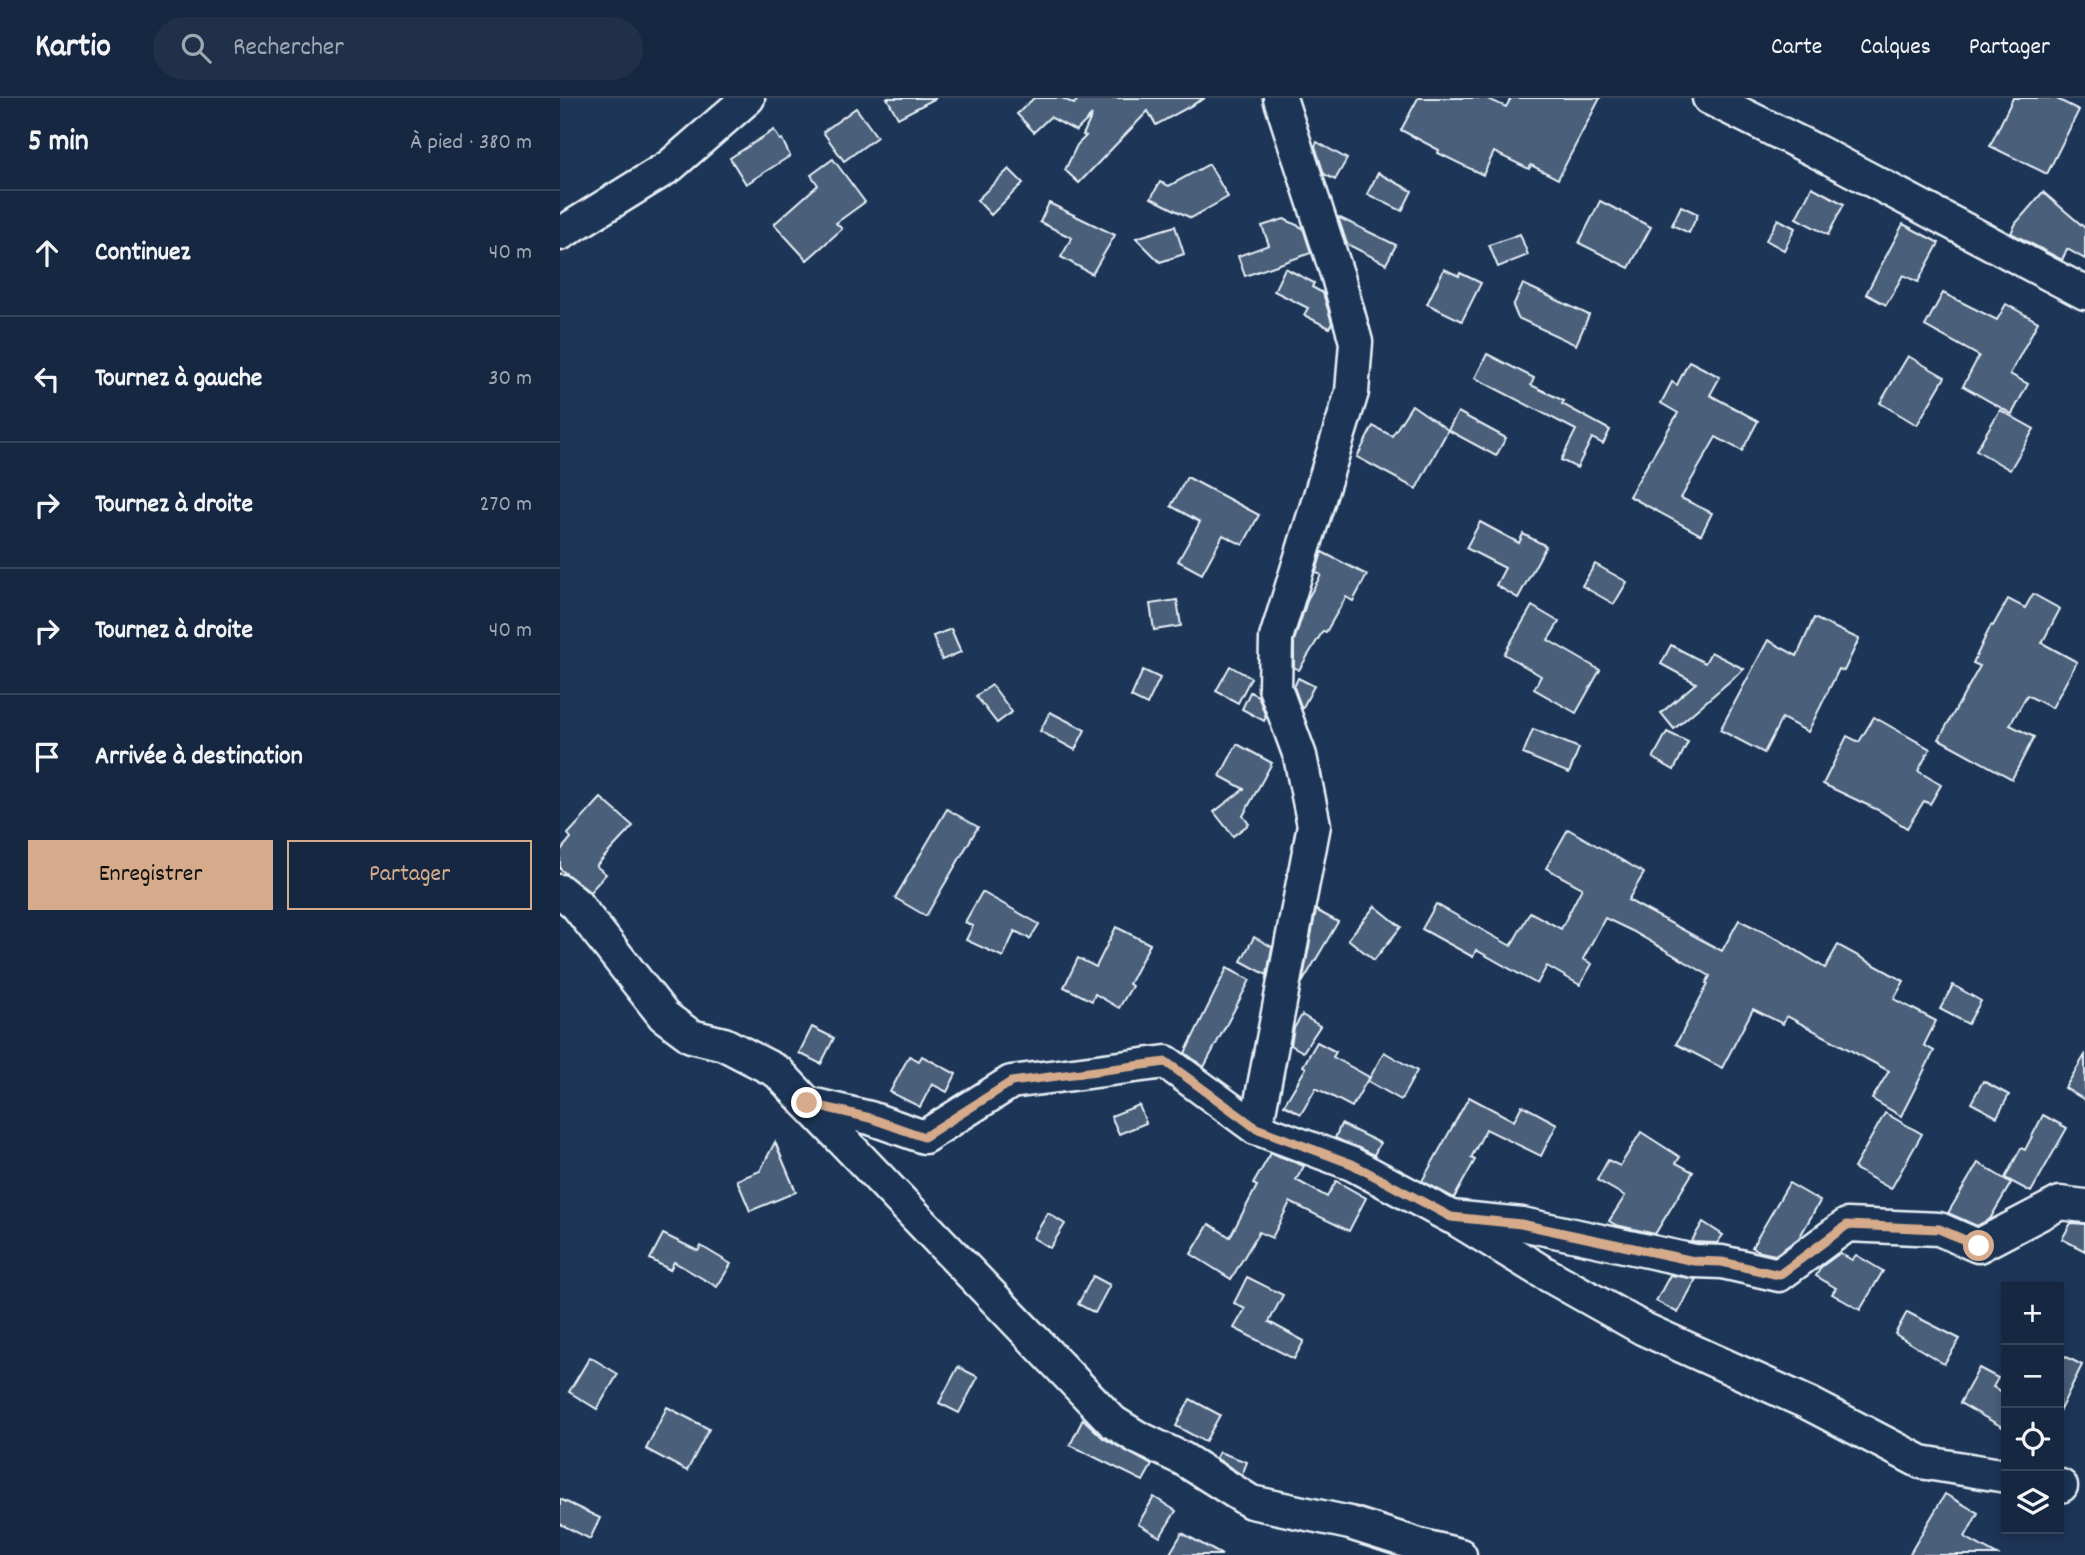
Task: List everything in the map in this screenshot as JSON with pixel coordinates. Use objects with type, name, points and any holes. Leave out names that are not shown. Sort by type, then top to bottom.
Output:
[{"type":"street","points":[[560,234],[670,166],[748,98]]},
{"type":"street","points":[[1256,1128],[1314,825],[1300,756],[1275,688],[1276,638],[1352,392],[1356,342],[1334,264],[1280,98]]},
{"type":"street","points":[[1709,98],[1818,152],[2085,293]]},
{"type":"street","points":[[560,891],[576,904],[664,1016],[691,1036],[724,1044],[778,1072],[1113,1422],[1183,1459],[1251,1502],[1350,1523],[1460,1555]]},
{"type":"street","points":[[807,1103],[870,1118],[924,1137],[1011,1082],[1166,1062],[1256,1128],[1352,1164],[1451,1217],[1644,1329],[1808,1403],[1921,1461],[2001,1475]]},
{"type":"street","points":[[1451,1217],[1521,1224],[1694,1261],[1722,1262],[1779,1275],[1847,1225],[1939,1229],[1979,1246],[2060,1203],[2085,1206]]},
{"type":"building","points":[[887,98],[936,98],[898,118]]},
{"type":"building","points":[[1034,98],[1062,98],[1074,104],[1079,98],[1205,98],[1156,125],[1148,111],[1079,183],[1065,170],[1077,145],[1086,136],[1083,135],[1092,115],[1076,131],[1050,117],[1034,132],[1017,114]]},
{"type":"building","points":[[1418,98],[1486,98],[1506,107],[1511,98],[1600,98],[1558,179],[1531,165],[1529,169],[1494,152],[1483,175],[1438,153],[1439,150],[1401,130]]},
{"type":"building","points":[[2013,98],[2055,98],[2079,110],[2047,174],[1990,146]]},
{"type":"building","points":[[856,108],[877,137],[844,161],[823,132]]},
{"type":"building","points":[[774,130],[790,156],[746,184],[730,158]]},
{"type":"building","points":[[1317,142],[1347,159],[1335,180],[1324,174],[1315,146]]},
{"type":"building","points":[[833,159],[865,202],[836,223],[842,229],[807,260],[774,224],[818,185],[811,175]]},
{"type":"building","points":[[1209,164],[1228,197],[1191,218],[1151,198],[1160,182],[1169,186]]},
{"type":"building","points":[[1009,169],[1023,183],[991,215],[977,200]]},
{"type":"building","points":[[1378,173],[1412,191],[1402,211],[1367,194]]},
{"type":"building","points":[[1812,187],[1844,204],[1828,235],[1796,218]]},
{"type":"building","points":[[2043,192],[2085,228],[2085,259],[2067,249],[2062,260],[2011,233],[2016,223]]},
{"type":"building","points":[[1600,201],[1651,227],[1629,268],[1579,243]]},
{"type":"building","points":[[1049,203],[1115,235],[1092,274],[1061,257],[1072,238],[1040,222]]},
{"type":"building","points":[[1681,206],[1698,214],[1689,233],[1672,225]]},
{"type":"building","points":[[1338,217],[1396,245],[1386,264],[1347,244]]},
{"type":"building","points":[[1284,219],[1303,228],[1311,253],[1245,276],[1238,256],[1269,245],[1262,226]]},
{"type":"building","points":[[1778,219],[1795,228],[1784,250],[1766,240]]},
{"type":"building","points":[[1903,224],[1939,243],[1918,282],[1903,275],[1886,305],[1866,294]]},
{"type":"building","points":[[1175,226],[1184,254],[1160,262],[1136,238]]},
{"type":"building","points":[[1520,234],[1528,255],[1498,267],[1489,245]]},
{"type":"building","points":[[1285,268],[1314,283],[1312,287],[1323,293],[1332,323],[1329,328],[1304,315],[1308,308],[1274,291]]},
{"type":"building","points":[[1444,269],[1481,283],[1462,321],[1427,304]]},
{"type":"building","points":[[1523,284],[1589,315],[1576,345],[1518,318],[1513,306]]},
{"type":"building","points":[[1943,293],[1997,320],[2006,304],[2038,322],[2010,374],[2028,384],[2012,414],[1963,386],[1979,356],[1925,326]]},
{"type":"building","points":[[1487,354],[1534,378],[1531,385],[1564,401],[1562,404],[1610,430],[1603,444],[1592,438],[1577,468],[1561,460],[1576,430],[1475,378]]},
{"type":"building","points":[[1908,356],[1945,377],[1917,425],[1880,403]]},
{"type":"building","points":[[1689,361],[1720,377],[1710,395],[1758,421],[1742,451],[1716,437],[1681,498],[1712,513],[1701,535],[1629,496],[1678,413],[1661,403],[1672,382],[1677,385]]},
{"type":"building","points":[[1412,405],[1448,430],[1416,489],[1357,457],[1373,426],[1392,436]]},
{"type":"building","points":[[2000,410],[2034,429],[2010,470],[1976,450]]},
{"type":"building","points":[[1458,412],[1506,438],[1496,456],[1448,430]]},
{"type":"building","points":[[1187,477],[1259,515],[1243,545],[1223,535],[1202,574],[1178,561],[1200,522],[1171,506]]},
{"type":"building","points":[[1480,522],[1519,543],[1523,534],[1546,546],[1518,598],[1496,585],[1505,568],[1466,548]]},
{"type":"building","points":[[1322,552],[1367,575],[1353,601],[1346,597],[1326,632],[1323,631],[1299,670],[1294,667],[1294,641],[1308,598],[1321,575],[1316,572]]},
{"type":"building","points":[[1595,564],[1627,582],[1614,604],[1582,586]]},
{"type":"building","points":[[2033,594],[2060,609],[2042,643],[2077,662],[2052,708],[2027,695],[2010,725],[2034,737],[2012,779],[1939,739],[1980,666],[1973,663],[1991,625],[1993,626],[2008,599],[2025,608]]},
{"type":"building","points":[[1177,600],[1181,626],[1154,630],[1150,604]]},
{"type":"building","points":[[1532,606],[1559,622],[1548,640],[1600,670],[1576,713],[1534,689],[1541,676],[1504,654]]},
{"type":"building","points":[[1814,618],[1859,639],[1844,671],[1839,669],[1808,732],[1782,718],[1764,753],[1720,730],[1768,640],[1797,656]]},
{"type":"building","points":[[951,629],[961,652],[942,660],[933,636]]},
{"type":"building","points":[[1671,645],[1705,663],[1711,652],[1744,669],[1674,729],[1661,713],[1696,683],[1661,664]]},
{"type":"building","points":[[1230,666],[1251,678],[1238,703],[1216,691]]},
{"type":"building","points":[[1143,670],[1160,678],[1147,705],[1131,697]]},
{"type":"building","points":[[1298,678],[1314,686],[1302,709],[1294,687]]},
{"type":"building","points":[[992,685],[1012,712],[997,723],[976,696]]},
{"type":"building","points":[[1250,692],[1258,696],[1266,717],[1264,721],[1242,709]]},
{"type":"building","points":[[1050,712],[1085,730],[1075,750],[1040,731]]},
{"type":"building","points":[[1874,717],[1930,749],[1918,771],[1941,785],[1930,804],[1924,801],[1907,828],[1880,811],[1823,784],[1847,736],[1859,742]]},
{"type":"building","points":[[1533,729],[1579,748],[1569,773],[1523,754]]},
{"type":"building","points":[[1667,732],[1688,742],[1674,770],[1653,758]]},
{"type":"building","points":[[1237,744],[1272,763],[1243,816],[1249,824],[1233,836],[1214,812],[1244,789],[1220,776]]},
{"type":"building","points":[[601,798],[633,826],[596,866],[606,874],[590,892],[560,869],[560,851],[571,838],[568,834]]},
{"type":"building","points":[[947,809],[978,827],[926,916],[895,898]]},
{"type":"building","points":[[1568,829],[1644,873],[1628,900],[1722,951],[1739,920],[1778,939],[1825,968],[1838,945],[1904,981],[1894,999],[1936,1021],[1924,1045],[1934,1051],[1901,1116],[1872,1099],[1889,1071],[1787,1016],[1783,1024],[1753,1009],[1722,1068],[1676,1044],[1710,976],[1605,918],[1583,959],[1592,964],[1580,985],[1547,966],[1537,984],[1476,950],[1473,957],[1422,929],[1436,904],[1511,946],[1530,912],[1561,929],[1582,888],[1546,868]]},
{"type":"building","points":[[982,892],[1039,924],[1030,939],[1015,931],[1003,957],[966,940],[973,926],[965,922]]},
{"type":"building","points":[[1375,906],[1401,927],[1374,960],[1348,939]]},
{"type":"building","points":[[1316,910],[1338,922],[1302,983]]},
{"type":"building","points":[[1116,927],[1150,944],[1129,984],[1132,986],[1119,1008],[1095,994],[1092,1001],[1064,987],[1078,958],[1096,967]]},
{"type":"building","points":[[1254,937],[1272,947],[1267,975],[1241,961]]},
{"type":"building","points":[[1227,968],[1250,980],[1204,1067],[1185,1053]]},
{"type":"building","points":[[1953,985],[1981,1001],[1968,1024],[1940,1009]]},
{"type":"building","points":[[1302,1015],[1320,1026],[1303,1052],[1291,1045],[1294,1028]]},
{"type":"building","points":[[812,1027],[834,1038],[821,1064],[799,1053]]},
{"type":"building","points":[[1317,1042],[1336,1052],[1333,1057],[1369,1077],[1352,1107],[1316,1088],[1301,1114],[1284,1105],[1306,1068],[1303,1066]]},
{"type":"building","points":[[1384,1052],[1417,1071],[1401,1100],[1368,1081]]},
{"type":"building","points":[[2085,1055],[2085,1100],[2065,1088]]},
{"type":"building","points":[[909,1056],[919,1061],[922,1056],[956,1074],[947,1092],[932,1084],[920,1107],[890,1092]]},
{"type":"building","points":[[1983,1081],[2009,1095],[1997,1117],[1971,1103]]},
{"type":"building","points":[[1469,1097],[1514,1121],[1522,1105],[1557,1124],[1541,1156],[1486,1129],[1471,1158],[1475,1160],[1454,1198],[1422,1181]]},
{"type":"building","points":[[1139,1105],[1146,1123],[1119,1134],[1111,1116]]},
{"type":"building","points":[[1885,1113],[1922,1134],[1891,1189],[1854,1168]]},
{"type":"building","points":[[2043,1115],[2067,1128],[2031,1192],[2005,1178],[2021,1148],[2025,1150]]},
{"type":"building","points":[[1341,1124],[1380,1143],[1374,1155],[1335,1138]]},
{"type":"building","points":[[1641,1132],[1680,1157],[1676,1163],[1693,1172],[1655,1234],[1609,1221],[1625,1196],[1597,1180],[1608,1160],[1620,1166]]},
{"type":"building","points":[[775,1142],[796,1192],[750,1211],[737,1180],[760,1171]]},
{"type":"building","points":[[1271,1153],[1304,1166],[1296,1180],[1327,1197],[1336,1181],[1366,1198],[1349,1231],[1290,1202],[1272,1238],[1259,1232],[1231,1279],[1191,1254],[1209,1224],[1230,1237],[1257,1186],[1253,1184]]},
{"type":"building","points":[[1978,1163],[2011,1183],[1990,1219],[1977,1226],[1948,1213]]},
{"type":"building","points":[[1789,1183],[1820,1201],[1799,1238],[1775,1255],[1761,1252],[1752,1247]]},
{"type":"building","points":[[1048,1213],[1065,1224],[1050,1248],[1033,1238]]},
{"type":"building","points":[[1703,1222],[1723,1235],[1717,1243],[1691,1242]]},
{"type":"building","points":[[2071,1223],[2085,1224],[2085,1251],[2062,1239]]},
{"type":"building","points":[[663,1234],[698,1251],[701,1246],[731,1264],[717,1287],[674,1262],[670,1270],[650,1259]]},
{"type":"building","points":[[1840,1253],[1852,1260],[1856,1255],[1883,1271],[1860,1310],[1832,1294],[1836,1288],[1816,1276],[1821,1267]]},
{"type":"building","points":[[1670,1275],[1696,1279],[1678,1313],[1656,1301]]},
{"type":"building","points":[[1093,1276],[1110,1285],[1095,1313],[1078,1304]]},
{"type":"building","points":[[1247,1277],[1283,1295],[1269,1322],[1304,1341],[1294,1359],[1234,1328],[1245,1309],[1234,1303]]},
{"type":"building","points":[[1907,1312],[1960,1339],[1944,1364],[1895,1334]]},
{"type":"building","points":[[2064,1356],[2082,1365],[2064,1402]]},
{"type":"building","points":[[590,1357],[618,1374],[597,1409],[569,1392]]},
{"type":"building","points":[[958,1367],[978,1377],[959,1413],[939,1403]]},
{"type":"building","points":[[1979,1368],[1998,1378],[1993,1387],[2001,1391],[2001,1426],[1960,1403]]},
{"type":"building","points":[[1190,1399],[1220,1415],[1205,1442],[1176,1426]]},
{"type":"building","points":[[667,1407],[709,1429],[687,1471],[646,1449]]},
{"type":"building","points":[[1083,1419],[1103,1438],[1152,1465],[1143,1481],[1070,1445]]},
{"type":"building","points":[[1219,1452],[1247,1462],[1242,1475],[1216,1458]]},
{"type":"building","points":[[1945,1494],[1978,1513],[1965,1537],[1997,1555],[1909,1555]]},
{"type":"building","points":[[1154,1497],[1176,1511],[1160,1537],[1138,1524]]},
{"type":"building","points":[[560,1499],[600,1518],[590,1539],[560,1524]]},
{"type":"building","points":[[1182,1533],[1222,1555],[1169,1555]]},
{"type":"route","points":[[807,1103],[870,1118],[924,1137],[1011,1082],[1166,1062],[1256,1128],[1352,1164],[1451,1217],[1521,1224],[1694,1261],[1722,1262],[1779,1275],[1847,1225],[1939,1229],[1979,1246]]}]
